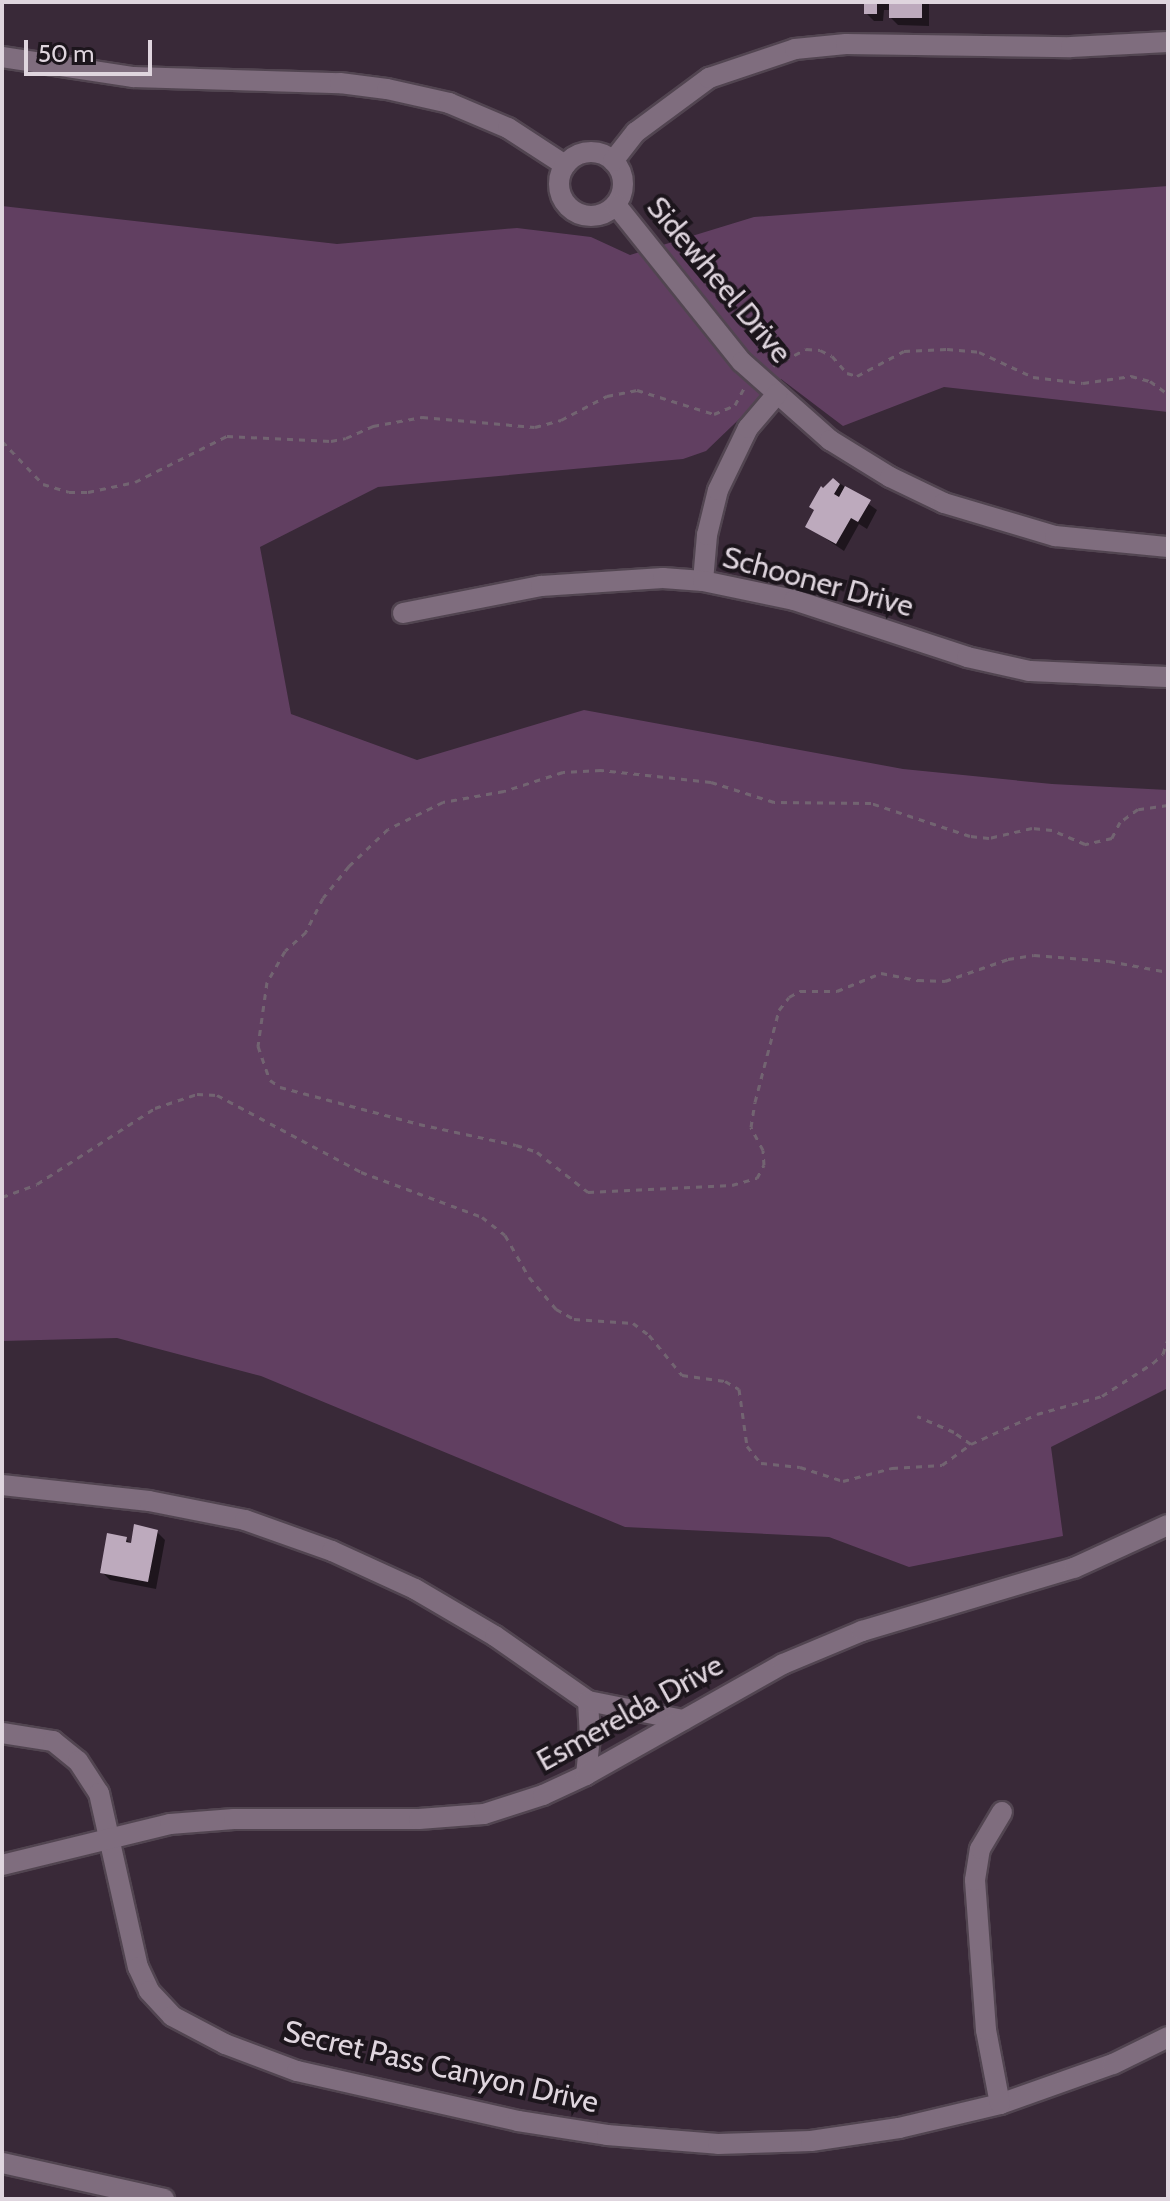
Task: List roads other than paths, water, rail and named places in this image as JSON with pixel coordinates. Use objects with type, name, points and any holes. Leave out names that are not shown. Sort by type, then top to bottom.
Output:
[{"type":"street","points":[[613,161],[636,132],[709,78],[795,49],[846,44],[1071,47],[1168,42]]},
{"type":"street","points":[[2,57],[74,71],[133,77],[340,83],[387,89],[449,103],[508,128],[565,165]]},
{"type":"street","points":[[588,152],[606,155],[613,161],[623,176],[623,192],[616,205],[595,216],[579,214],[566,204],[560,191],[560,177],[565,165],[588,152]]},
{"type":"street","name":"Sidewheel Drive","points":[[616,205],[699,312],[756,375],[830,440],[890,477],[944,503],[1055,536],[1168,547]]},
{"type":"street","points":[[703,581],[707,535],[718,490],[748,428],[777,394]]},
{"type":"street","name":"Schooner Drive","points":[[403,613],[541,586],[663,578],[703,581],[794,600],[967,657],[1029,671],[1168,677]]},
{"type":"street","points":[[2,1485],[149,1501],[231,1517],[332,1551],[415,1589],[495,1636],[588,1701],[683,1720]]},
{"type":"street","name":"Esmerelda Drive","points":[[2,1865],[170,1824],[234,1819],[419,1819],[484,1814],[543,1795],[586,1775],[783,1664],[862,1631],[1074,1568],[1168,1525]]},
{"type":"street","points":[[586,1775],[590,1738],[588,1701]]},
{"type":"street","name":"Secret Pass Canyon Drive","points":[[2,1733],[53,1741],[78,1761],[99,1793],[138,1967],[149,1991],[172,2016],[225,2044],[297,2071],[518,2121],[607,2135],[718,2144],[811,2141],[870,2133],[1000,2104],[1113,2064],[1168,2037]]},
{"type":"street","points":[[1000,2104],[986,2030],[975,1880],[980,1849],[1002,1812]]},
{"type":"street","points":[[2,2163],[164,2199]]}]
